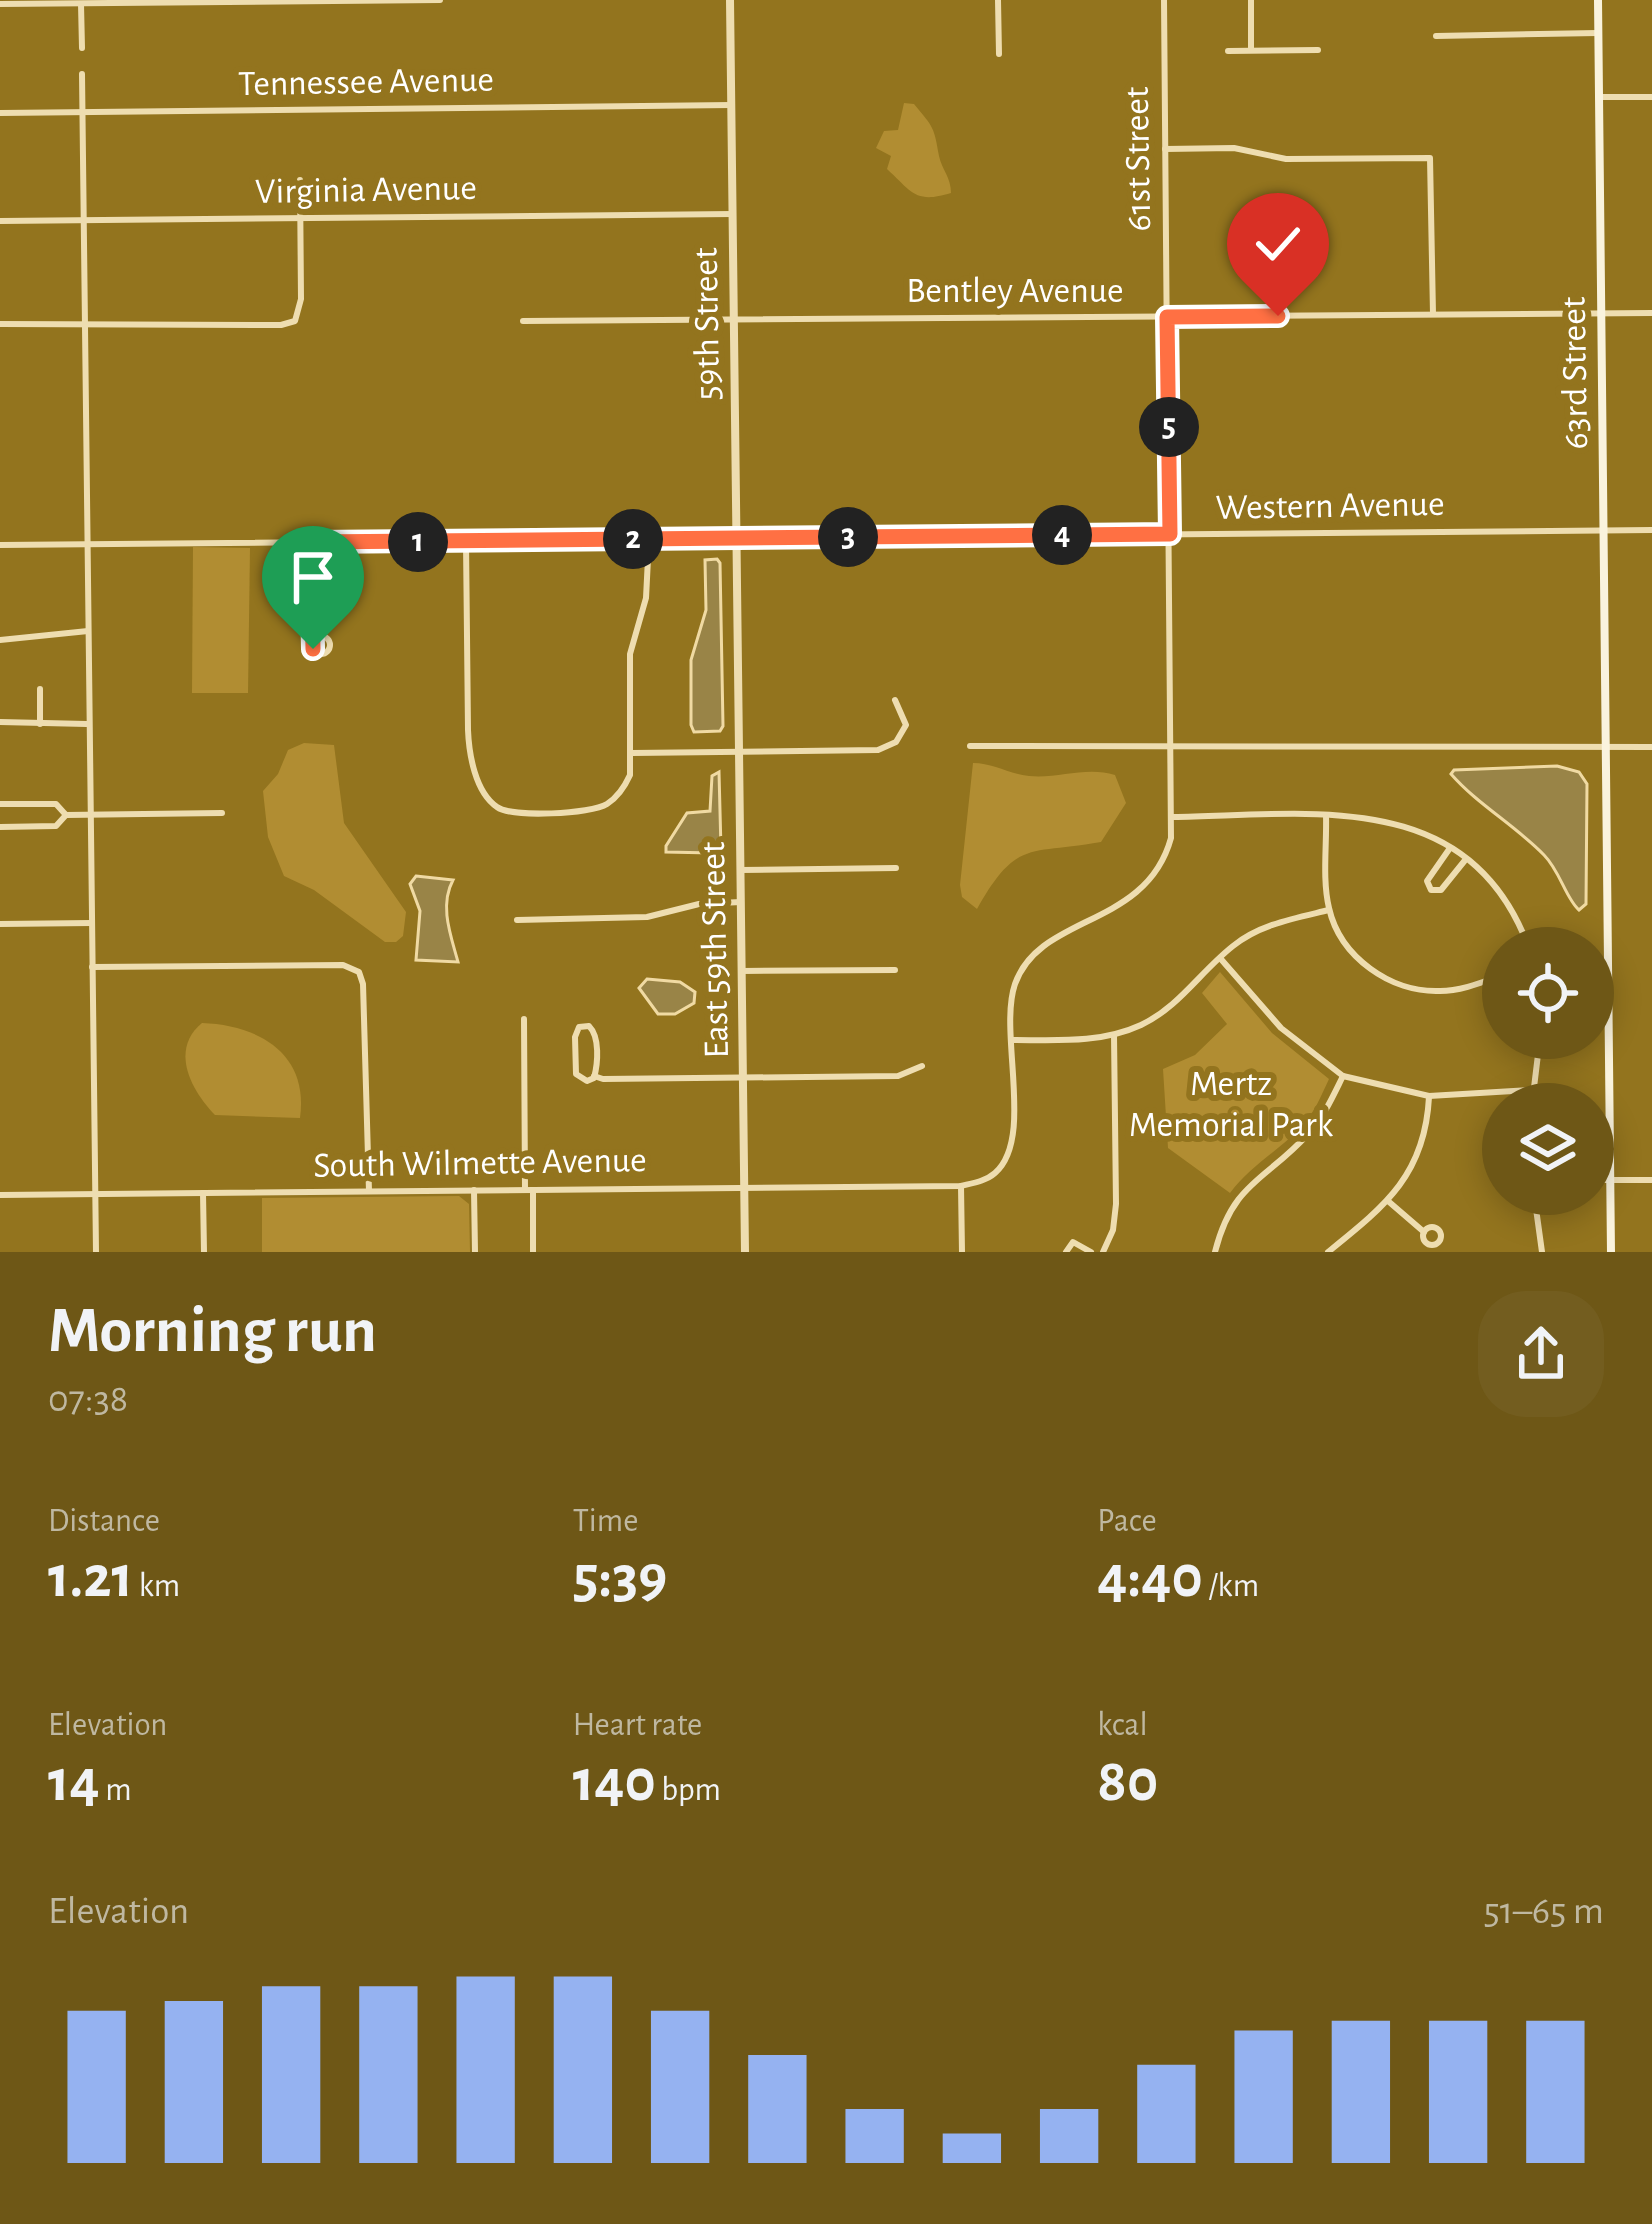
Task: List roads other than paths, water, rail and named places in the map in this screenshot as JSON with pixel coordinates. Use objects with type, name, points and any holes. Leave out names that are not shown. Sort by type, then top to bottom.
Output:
[{"type":"main road","name":"63rd Street","points":[[1598,0],[1610,1083]]},
{"type":"main road","name":"63rd Street","points":[[1611,1215],[1611,1252]]},
{"type":"street","points":[[0,4],[440,0]]},
{"type":"street","name":"59th Street","points":[[730,0],[738,648]]},
{"type":"street","points":[[998,0],[999,54]]},
{"type":"street","name":"61st Street","points":[[1163,0],[1173,817]]},
{"type":"street","points":[[1251,0],[1252,50]]},
{"type":"street","points":[[82,2],[82,48]]},
{"type":"street","points":[[1436,36],[1598,33]]},
{"type":"street","points":[[1228,50],[1318,50]]},
{"type":"street","points":[[82,74],[96,1252]]},
{"type":"street","points":[[1599,97],[1652,97]]},
{"type":"street","name":"Tennessee Avenue","points":[[0,112],[732,105]]},
{"type":"street","points":[[1165,148],[1234,148],[1286,159],[1430,158],[1433,315]]},
{"type":"street","points":[[0,323],[281,325],[295,321],[301,299],[300,180]]},
{"type":"street","name":"Virginia Avenue","points":[[0,221],[733,214]]},
{"type":"street","name":"Bentley Avenue","points":[[523,322],[1652,313]]},
{"type":"street","name":"Western Avenue","points":[[0,545],[1652,530]]},
{"type":"street","points":[[466,542],[469,743],[475,770],[493,804],[507,812],[582,812],[604,806],[625,787],[632,753],[630,654],[646,598],[649,539]]},
{"type":"street","points":[[311,542],[315,639]]},
{"type":"street","points":[[0,640],[88,631]]},
{"type":"street","name":"East 59th Street","points":[[738,648],[746,1252]]},
{"type":"street","points":[[40,689],[40,724]]},
{"type":"street","points":[[632,753],[888,748],[906,725],[895,700]]},
{"type":"street","points":[[0,722],[88,724]]},
{"type":"street","points":[[970,746],[1652,747]]},
{"type":"street","points":[[0,804],[56,804],[66,815],[222,813]]},
{"type":"street","points":[[1326,814],[1329,910],[1358,960],[1397,984],[1423,991],[1449,991],[1482,981]]},
{"type":"street","points":[[962,1252],[961,1186],[997,1172],[1011,1147],[1012,994],[1023,968],[1048,944],[1142,890],[1164,857],[1173,817],[1326,814],[1396,822],[1466,859],[1505,902],[1518,927]]},
{"type":"street","points":[[0,826],[56,826],[66,815]]},
{"type":"street","points":[[1450,848],[1427,881],[1431,890],[1441,890],[1466,859]]},
{"type":"street","points":[[741,870],[896,868]]},
{"type":"street","points":[[517,920],[647,917],[699,904],[741,902]]},
{"type":"street","points":[[1011,1040],[1114,1035],[1165,1012],[1238,942],[1262,929],[1329,910]]},
{"type":"street","points":[[0,924],[92,923]]},
{"type":"street","points":[[1220,958],[1282,1028],[1343,1076],[1429,1096],[1482,1093]]},
{"type":"street","points":[[92,968],[343,965],[359,972],[369,1191]]},
{"type":"street","points":[[742,971],[895,970]]},
{"type":"street","points":[[524,1019],[533,1252]]},
{"type":"street","points":[[595,1076],[595,1032],[584,1025],[575,1037],[576,1074],[587,1081],[595,1076],[898,1076],[922,1066]]},
{"type":"street","points":[[1103,1252],[1113,1230],[1116,1204],[1114,1035]]},
{"type":"street","points":[[1215,1252],[1223,1225],[1240,1196],[1305,1138],[1343,1076]]},
{"type":"street","points":[[1328,1252],[1388,1202],[1421,1150],[1429,1096]]},
{"type":"street","points":[[1614,1180],[1652,1180]]},
{"type":"street","name":"South Wilmette Avenue","points":[[0,1195],[961,1186]]},
{"type":"street","points":[[474,1190],[475,1252]]},
{"type":"street","points":[[203,1193],[204,1252]]},
{"type":"street","points":[[1388,1202],[1424,1232]]},
{"type":"street","points":[[1537,1215],[1542,1252]]},
{"type":"street","points":[[1066,1252],[1073,1242],[1090,1252]]},
{"type":"park label","name":"Mertz Memorial Park","points":[[1231,1104]]}]
